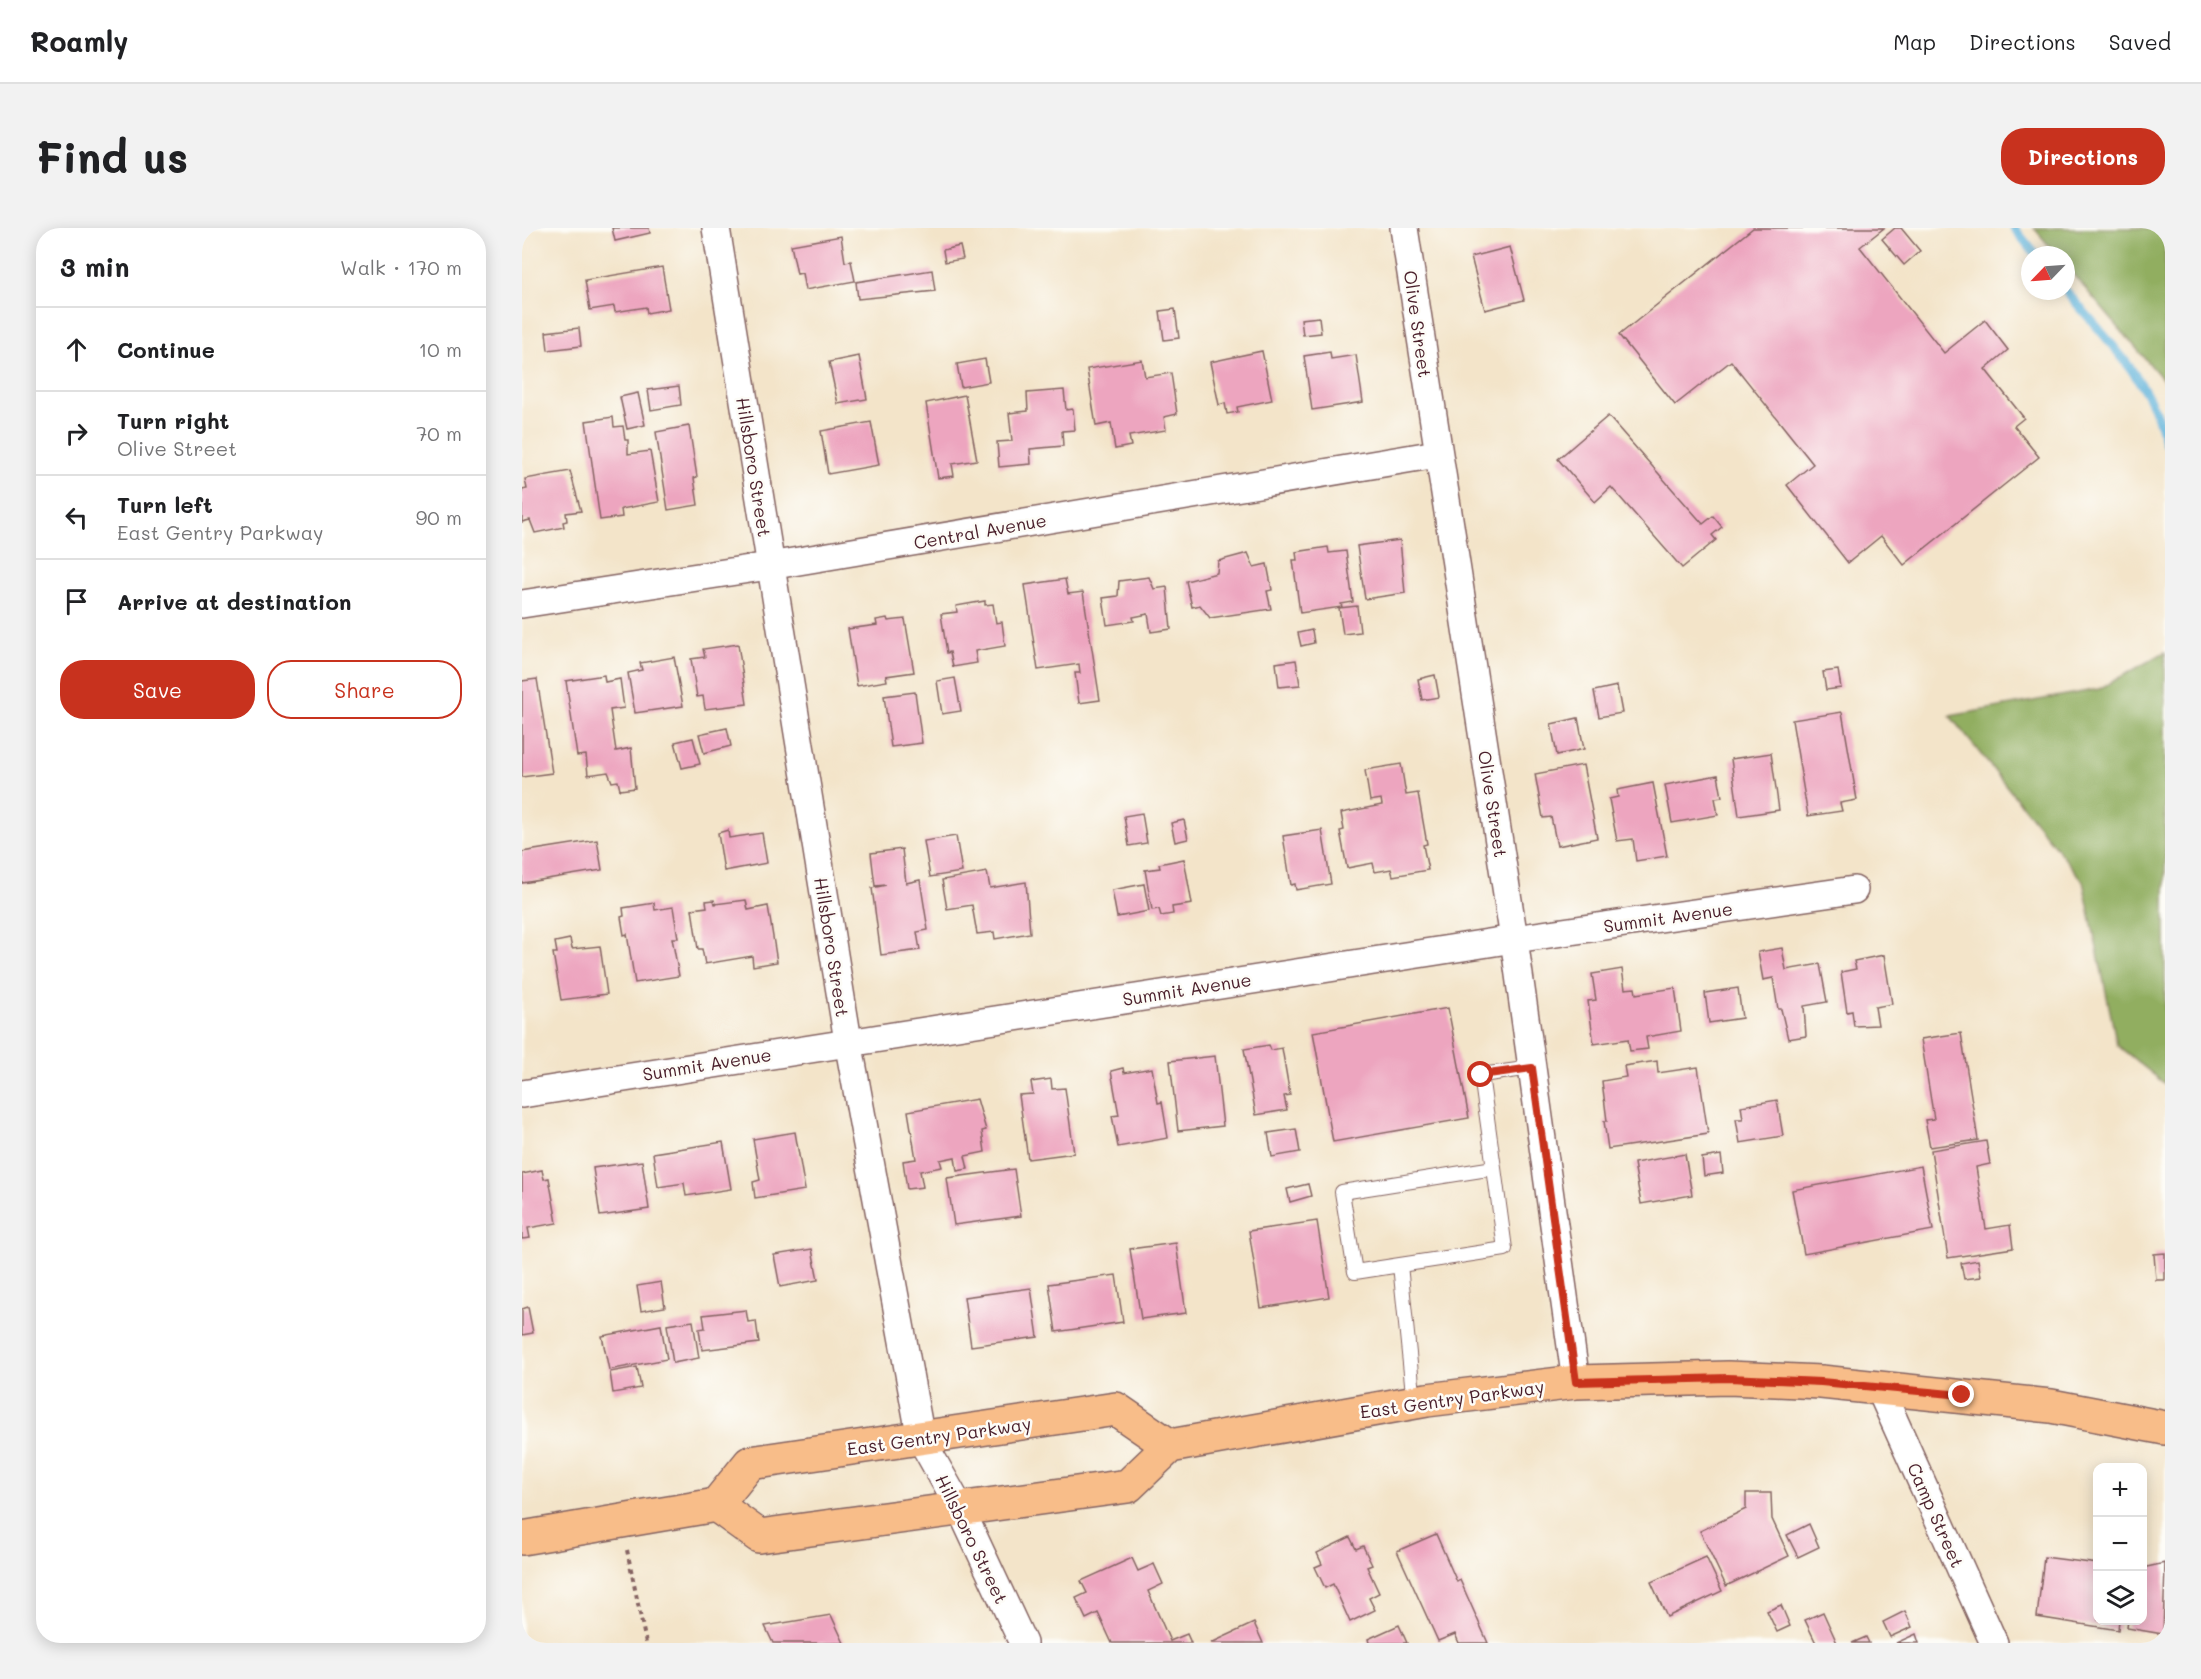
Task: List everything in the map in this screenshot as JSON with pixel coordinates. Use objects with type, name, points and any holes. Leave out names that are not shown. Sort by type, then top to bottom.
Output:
[{"type":"main road","name":"East Gentry Parkway","points":[[716,1505],[750,1463],[1116,1409],[1170,1446],[1414,1403],[1576,1382],[1728,1378],[1879,1387],[2051,1406],[2165,1428]]},
{"type":"main road","points":[[522,1538],[716,1505],[759,1536],[961,1510],[1128,1486],[1170,1446]]},
{"type":"street","name":"Hillsboro Street","points":[[716,228],[769,566],[848,1041],[921,1439],[961,1510],[1023,1643]]},
{"type":"street","name":"Olive Street","points":[[1404,228],[1437,454],[1514,939],[1576,1382]]},
{"type":"street","name":"Central Avenue","points":[[522,604],[769,566],[1437,454]]},
{"type":"street","name":"Summit Avenue","points":[[522,1094],[848,1041],[1514,939],[1854,890]]},
{"type":"street","name":"Camp Street","points":[[1879,1387],[1994,1643]]},
{"type":"lane","points":[[1494,1168],[1342,1192],[1355,1272],[1505,1249],[1494,1168],[1481,1075],[1532,1068]]},
{"type":"lane","points":[[1400,1265],[1414,1403]]},
{"type":"path","points":[[622,1521],[645,1643]]},
{"type":"green space","points":[[2034,228],[2165,228],[2165,382],[2075,277],[2075,246],[2049,246]]},
{"type":"green space","points":[[2165,652],[2165,1084],[2117,1045],[2083,881],[1950,716],[2099,689]]},
{"type":"building","points":[[612,228],[649,228],[650,233],[615,241]]},
{"type":"building","points":[[1753,228],[1884,228],[1860,247],[1944,353],[1985,320],[2008,350],[1985,369],[2024,418],[2014,426],[2039,457],[1904,565],[1881,536],[1848,563],[1787,485],[1813,464],[1731,361],[1675,405],[1619,335]]},
{"type":"building","points":[[1895,228],[1901,228],[1920,251],[1904,265],[1882,239]]},
{"type":"building","points":[[841,236],[845,262],[851,261],[855,281],[805,290],[802,273],[797,274],[791,245]]},
{"type":"building","points":[[960,246],[963,259],[945,262],[943,250]]},
{"type":"building","points":[[1510,247],[1524,300],[1485,310],[1471,257]]},
{"type":"building","points":[[662,267],[669,309],[647,313],[646,307],[615,312],[614,306],[590,310],[585,280]]},
{"type":"building","points":[[932,270],[935,291],[858,299],[856,282]]},
{"type":"building","points":[[1175,309],[1179,338],[1164,340],[1160,311]]},
{"type":"building","points":[[1319,317],[1321,333],[1303,335],[1301,319]]},
{"type":"building","points":[[579,328],[581,346],[548,350],[546,332]]},
{"type":"building","points":[[1262,351],[1272,400],[1237,407],[1238,412],[1227,414],[1225,403],[1219,405],[1210,362]]},
{"type":"building","points":[[1330,352],[1331,359],[1356,355],[1363,402],[1312,410],[1304,356]]},
{"type":"building","points":[[859,356],[867,399],[838,404],[829,362]]},
{"type":"building","points":[[985,359],[989,382],[961,387],[957,364]]},
{"type":"building","points":[[1142,360],[1145,377],[1171,373],[1177,414],[1164,417],[1166,430],[1129,436],[1131,446],[1115,449],[1111,423],[1096,426],[1087,369]]},
{"type":"building","points":[[679,386],[681,405],[651,410],[648,390]]},
{"type":"building","points":[[1064,390],[1066,410],[1073,409],[1075,430],[1062,431],[1063,446],[1030,449],[1031,464],[999,467],[997,442],[1012,441],[1009,413],[1028,411],[1027,393]]},
{"type":"building","points":[[638,393],[645,425],[627,429],[620,397]]},
{"type":"building","points":[[965,395],[977,460],[952,464],[954,476],[938,478],[926,403]]},
{"type":"building","points":[[1608,416],[1703,524],[1713,516],[1722,527],[1712,535],[1716,540],[1682,568],[1611,487],[1595,502],[1558,459]]},
{"type":"building","points":[[613,417],[614,427],[623,426],[625,440],[628,440],[628,454],[650,451],[659,502],[621,509],[622,517],[600,520],[586,421]]},
{"type":"building","points":[[871,422],[879,465],[828,474],[821,431]]},
{"type":"building","points":[[689,426],[697,477],[694,478],[698,505],[668,510],[656,432]]},
{"type":"building","points":[[570,471],[581,511],[566,513],[567,521],[563,522],[564,527],[535,533],[530,520],[522,522],[522,490],[527,489],[525,479]]},
{"type":"building","points":[[1400,540],[1405,593],[1365,599],[1357,546]]},
{"type":"building","points":[[1328,547],[1329,553],[1346,551],[1353,602],[1341,604],[1342,607],[1300,613],[1293,560],[1297,560],[1296,552]]},
{"type":"building","points":[[1248,553],[1254,567],[1267,564],[1272,590],[1267,591],[1271,609],[1210,618],[1200,605],[1192,607],[1186,581],[1217,573],[1218,561]]},
{"type":"building","points":[[1149,577],[1154,589],[1167,587],[1171,629],[1151,632],[1148,614],[1133,617],[1134,621],[1107,625],[1103,598],[1118,596],[1119,581]]},
{"type":"building","points":[[1065,579],[1068,594],[1083,592],[1100,700],[1079,703],[1075,673],[1080,673],[1079,664],[1038,670],[1025,585]]},
{"type":"building","points":[[985,601],[985,605],[993,604],[996,623],[1002,622],[1005,646],[975,651],[977,663],[953,667],[950,652],[947,653],[941,614],[957,612],[956,606]]},
{"type":"building","points":[[1357,606],[1360,632],[1343,634],[1339,608]]},
{"type":"building","points":[[887,618],[888,621],[905,619],[914,672],[886,676],[887,681],[857,686],[848,629],[877,625],[876,620]]},
{"type":"building","points":[[1312,630],[1314,643],[1301,646],[1298,633]]},
{"type":"building","points":[[738,644],[747,704],[705,709],[703,696],[697,697],[691,659],[705,657],[703,649]]},
{"type":"building","points":[[674,657],[683,706],[635,713],[628,673],[642,670],[640,663]]},
{"type":"building","points":[[1296,660],[1300,685],[1279,687],[1276,663]]},
{"type":"building","points":[[1838,670],[1841,688],[1826,690],[1823,672]]},
{"type":"building","points":[[604,675],[605,682],[620,679],[624,708],[610,710],[616,751],[631,748],[635,788],[620,790],[618,781],[612,782],[608,772],[588,775],[586,755],[577,756],[566,681]]},
{"type":"building","points":[[1435,675],[1439,697],[1422,700],[1418,679]]},
{"type":"building","points":[[955,678],[961,711],[942,714],[937,681]]},
{"type":"building","points":[[537,679],[552,773],[522,777],[522,681]]},
{"type":"building","points":[[1617,686],[1622,713],[1599,717],[1594,691]]},
{"type":"building","points":[[915,692],[922,743],[891,747],[884,696]]},
{"type":"building","points":[[1842,712],[1857,800],[1840,803],[1842,811],[1808,816],[1792,720]]},
{"type":"building","points":[[1578,718],[1584,749],[1557,755],[1551,724]]},
{"type":"building","points":[[727,728],[731,746],[704,753],[699,734]]},
{"type":"building","points":[[693,738],[700,764],[682,768],[675,742]]},
{"type":"building","points":[[1771,753],[1779,810],[1739,816],[1731,759]]},
{"type":"building","points":[[1401,764],[1406,795],[1418,793],[1427,844],[1423,845],[1428,870],[1393,876],[1391,869],[1375,872],[1373,863],[1347,868],[1340,831],[1344,830],[1341,813],[1382,805],[1381,799],[1370,801],[1365,770]]},
{"type":"building","points":[[1583,765],[1597,838],[1557,846],[1551,817],[1543,818],[1535,774]]},
{"type":"building","points":[[1718,775],[1722,797],[1715,798],[1718,815],[1672,823],[1665,785]]},
{"type":"building","points":[[1653,783],[1667,856],[1636,861],[1633,839],[1617,841],[1609,799],[1618,797],[1617,790]]},
{"type":"building","points":[[1142,813],[1147,843],[1129,846],[1124,816]]},
{"type":"building","points":[[1184,820],[1188,839],[1175,842],[1171,823]]},
{"type":"building","points":[[728,830],[729,838],[762,833],[767,863],[724,871],[718,833]]},
{"type":"building","points":[[1322,830],[1331,884],[1296,890],[1295,884],[1291,885],[1283,836]]},
{"type":"building","points":[[956,836],[962,872],[930,877],[924,841]]},
{"type":"building","points":[[597,840],[602,870],[522,883],[522,852]]},
{"type":"building","points":[[902,849],[906,883],[920,880],[928,930],[917,932],[920,950],[881,955],[872,888],[886,885],[875,886],[871,853]]},
{"type":"building","points":[[1184,859],[1192,904],[1172,907],[1173,914],[1161,916],[1159,909],[1152,910],[1145,870],[1160,868],[1159,864]]},
{"type":"building","points":[[987,872],[990,888],[1026,882],[1030,933],[995,939],[994,932],[977,934],[972,905],[947,909],[942,880]]},
{"type":"building","points":[[1144,884],[1149,911],[1117,917],[1112,890]]},
{"type":"building","points":[[714,900],[715,904],[746,900],[748,910],[768,906],[777,962],[753,966],[752,956],[705,964],[702,949],[698,949],[692,909],[707,907],[706,901]]},
{"type":"building","points":[[654,903],[655,910],[673,907],[678,938],[672,938],[679,976],[635,983],[627,934],[624,935],[621,917],[624,916],[623,908]]},
{"type":"building","points":[[570,939],[572,949],[600,946],[607,994],[561,1000],[553,953],[557,953],[555,942]]},
{"type":"building","points":[[1782,948],[1786,970],[1820,964],[1827,1002],[1804,1006],[1806,1036],[1788,1039],[1781,1009],[1778,1009],[1773,978],[1763,980],[1758,952]]},
{"type":"building","points":[[1884,955],[1892,1004],[1875,1007],[1878,1025],[1854,1026],[1852,1011],[1847,1012],[1841,972],[1856,969],[1854,961]]},
{"type":"building","points":[[1622,969],[1625,989],[1635,988],[1636,994],[1675,988],[1681,1031],[1646,1037],[1648,1049],[1630,1051],[1628,1039],[1594,1044],[1588,1001],[1596,1000],[1592,974]]},
{"type":"building","points":[[1738,988],[1742,1018],[1709,1023],[1705,993]]},
{"type":"building","points":[[1448,1008],[1469,1118],[1333,1142],[1313,1032]]},
{"type":"building","points":[[1961,1033],[1978,1140],[1930,1147],[1925,1120],[1934,1119],[1921,1039]]},
{"type":"building","points":[[1269,1045],[1271,1050],[1282,1048],[1290,1095],[1284,1096],[1287,1110],[1256,1115],[1244,1049]]},
{"type":"building","points":[[1215,1056],[1223,1126],[1178,1131],[1170,1061]]},
{"type":"building","points":[[1657,1061],[1658,1073],[1698,1067],[1708,1134],[1608,1149],[1602,1081],[1626,1077],[1624,1066]]},
{"type":"building","points":[[1123,1068],[1124,1073],[1152,1068],[1158,1103],[1162,1102],[1168,1138],[1118,1147],[1112,1116],[1119,1115],[1111,1071]]},
{"type":"building","points":[[1051,1079],[1052,1089],[1065,1088],[1074,1153],[1028,1159],[1019,1095],[1033,1094],[1031,1082]]},
{"type":"building","points":[[977,1099],[986,1130],[982,1131],[985,1152],[965,1156],[968,1169],[957,1171],[955,1157],[940,1160],[942,1167],[920,1171],[923,1187],[907,1189],[903,1161],[916,1159],[908,1111]]},
{"type":"building","points":[[1777,1100],[1783,1136],[1740,1143],[1736,1119],[1743,1119],[1741,1106]]},
{"type":"building","points":[[1296,1129],[1300,1152],[1272,1157],[1268,1133]]},
{"type":"building","points":[[795,1132],[805,1190],[755,1198],[753,1182],[760,1180],[753,1139]]},
{"type":"building","points":[[1986,1141],[1990,1164],[1976,1167],[1986,1229],[2010,1225],[2013,1248],[1948,1258],[1931,1150]]},
{"type":"building","points":[[723,1142],[731,1189],[686,1196],[684,1183],[658,1187],[653,1153]]},
{"type":"building","points":[[1685,1154],[1692,1195],[1641,1204],[1634,1163]]},
{"type":"building","points":[[1721,1155],[1723,1173],[1704,1176],[1702,1158]]},
{"type":"building","points":[[642,1161],[649,1209],[600,1216],[593,1168]]},
{"type":"building","points":[[1921,1166],[1933,1230],[1804,1254],[1792,1190]]},
{"type":"building","points":[[1014,1169],[1021,1216],[954,1225],[947,1178]]},
{"type":"building","points":[[542,1170],[544,1179],[549,1178],[557,1223],[528,1228],[530,1238],[522,1239],[522,1174]]},
{"type":"building","points":[[1308,1184],[1311,1196],[1290,1202],[1287,1189]]},
{"type":"building","points":[[1317,1221],[1329,1297],[1261,1308],[1249,1231]]},
{"type":"building","points":[[1176,1243],[1186,1313],[1141,1319],[1130,1249]]},
{"type":"building","points":[[812,1249],[818,1280],[780,1287],[774,1255]]},
{"type":"building","points":[[2165,1253],[2165,1280],[2156,1280],[2154,1254]]},
{"type":"building","points":[[1978,1260],[1981,1277],[1964,1279],[1961,1263]]},
{"type":"building","points":[[1116,1275],[1123,1322],[1056,1332],[1049,1284]]},
{"type":"building","points":[[661,1282],[665,1307],[641,1311],[637,1286]]},
{"type":"building","points":[[1031,1288],[1038,1337],[971,1346],[964,1297]]},
{"type":"building","points":[[528,1307],[533,1333],[522,1335],[522,1309]]},
{"type":"building","points":[[746,1310],[748,1322],[756,1321],[759,1343],[702,1350],[699,1329],[705,1328],[703,1315]]},
{"type":"building","points":[[693,1321],[699,1358],[673,1363],[667,1325]]},
{"type":"building","points":[[661,1325],[667,1359],[609,1370],[602,1336]]},
{"type":"building","points":[[637,1367],[641,1388],[613,1393],[610,1372]]},
{"type":"building","points":[[1746,1493],[1771,1493],[1772,1519],[1789,1556],[1726,1586],[1700,1531],[1746,1509]]},
{"type":"building","points":[[1809,1524],[1819,1547],[1798,1557],[1787,1535]]},
{"type":"building","points":[[1436,1534],[1457,1582],[1460,1580],[1488,1643],[1459,1643],[1455,1634],[1438,1641],[1397,1551]]},
{"type":"building","points":[[1350,1537],[1356,1549],[1363,1546],[1372,1565],[1367,1567],[1379,1593],[1369,1598],[1375,1610],[1350,1622],[1333,1584],[1325,1588],[1315,1567],[1322,1564],[1317,1553]]},
{"type":"building","points":[[1706,1557],[1722,1591],[1667,1617],[1651,1582]]},
{"type":"building","points":[[2044,1557],[2093,1563],[2093,1625],[2118,1625],[2118,1630],[2037,1617]]},
{"type":"building","points":[[1132,1558],[1138,1571],[1154,1564],[1163,1584],[1148,1591],[1170,1641],[1187,1634],[1191,1643],[1112,1643],[1098,1613],[1086,1619],[1076,1598],[1087,1593],[1081,1581]]},
{"type":"building","points":[[2165,1563],[2163,1634],[2127,1628],[2127,1625],[2147,1625],[2147,1567]]},
{"type":"building","points":[[1781,1605],[1790,1626],[1777,1632],[1767,1611]]},
{"type":"building","points":[[1905,1611],[1912,1627],[1890,1637],[1883,1622]]},
{"type":"building","points":[[1823,1612],[1837,1643],[1816,1643],[1805,1620]]},
{"type":"building","points":[[831,1615],[844,1643],[773,1643],[765,1626]]},
{"type":"building","points":[[1254,1623],[1263,1643],[1211,1643]]},
{"type":"building","points":[[1399,1625],[1407,1643],[1369,1643],[1368,1639]]},
{"type":"building","points":[[1916,1634],[1919,1643],[1896,1643]]},
{"type":"building","points":[[1866,1637],[1869,1643],[1852,1643]]},
{"type":"waterway","points":[[2014,228],[2029,246]]},
{"type":"waterway","points":[[2074,300],[2139,380],[2159,421],[2165,442]]},
{"type":"route","points":[[1481,1075],[1532,1068],[1576,1382],[1728,1378],[1821,1382],[1962,1395]]}]
